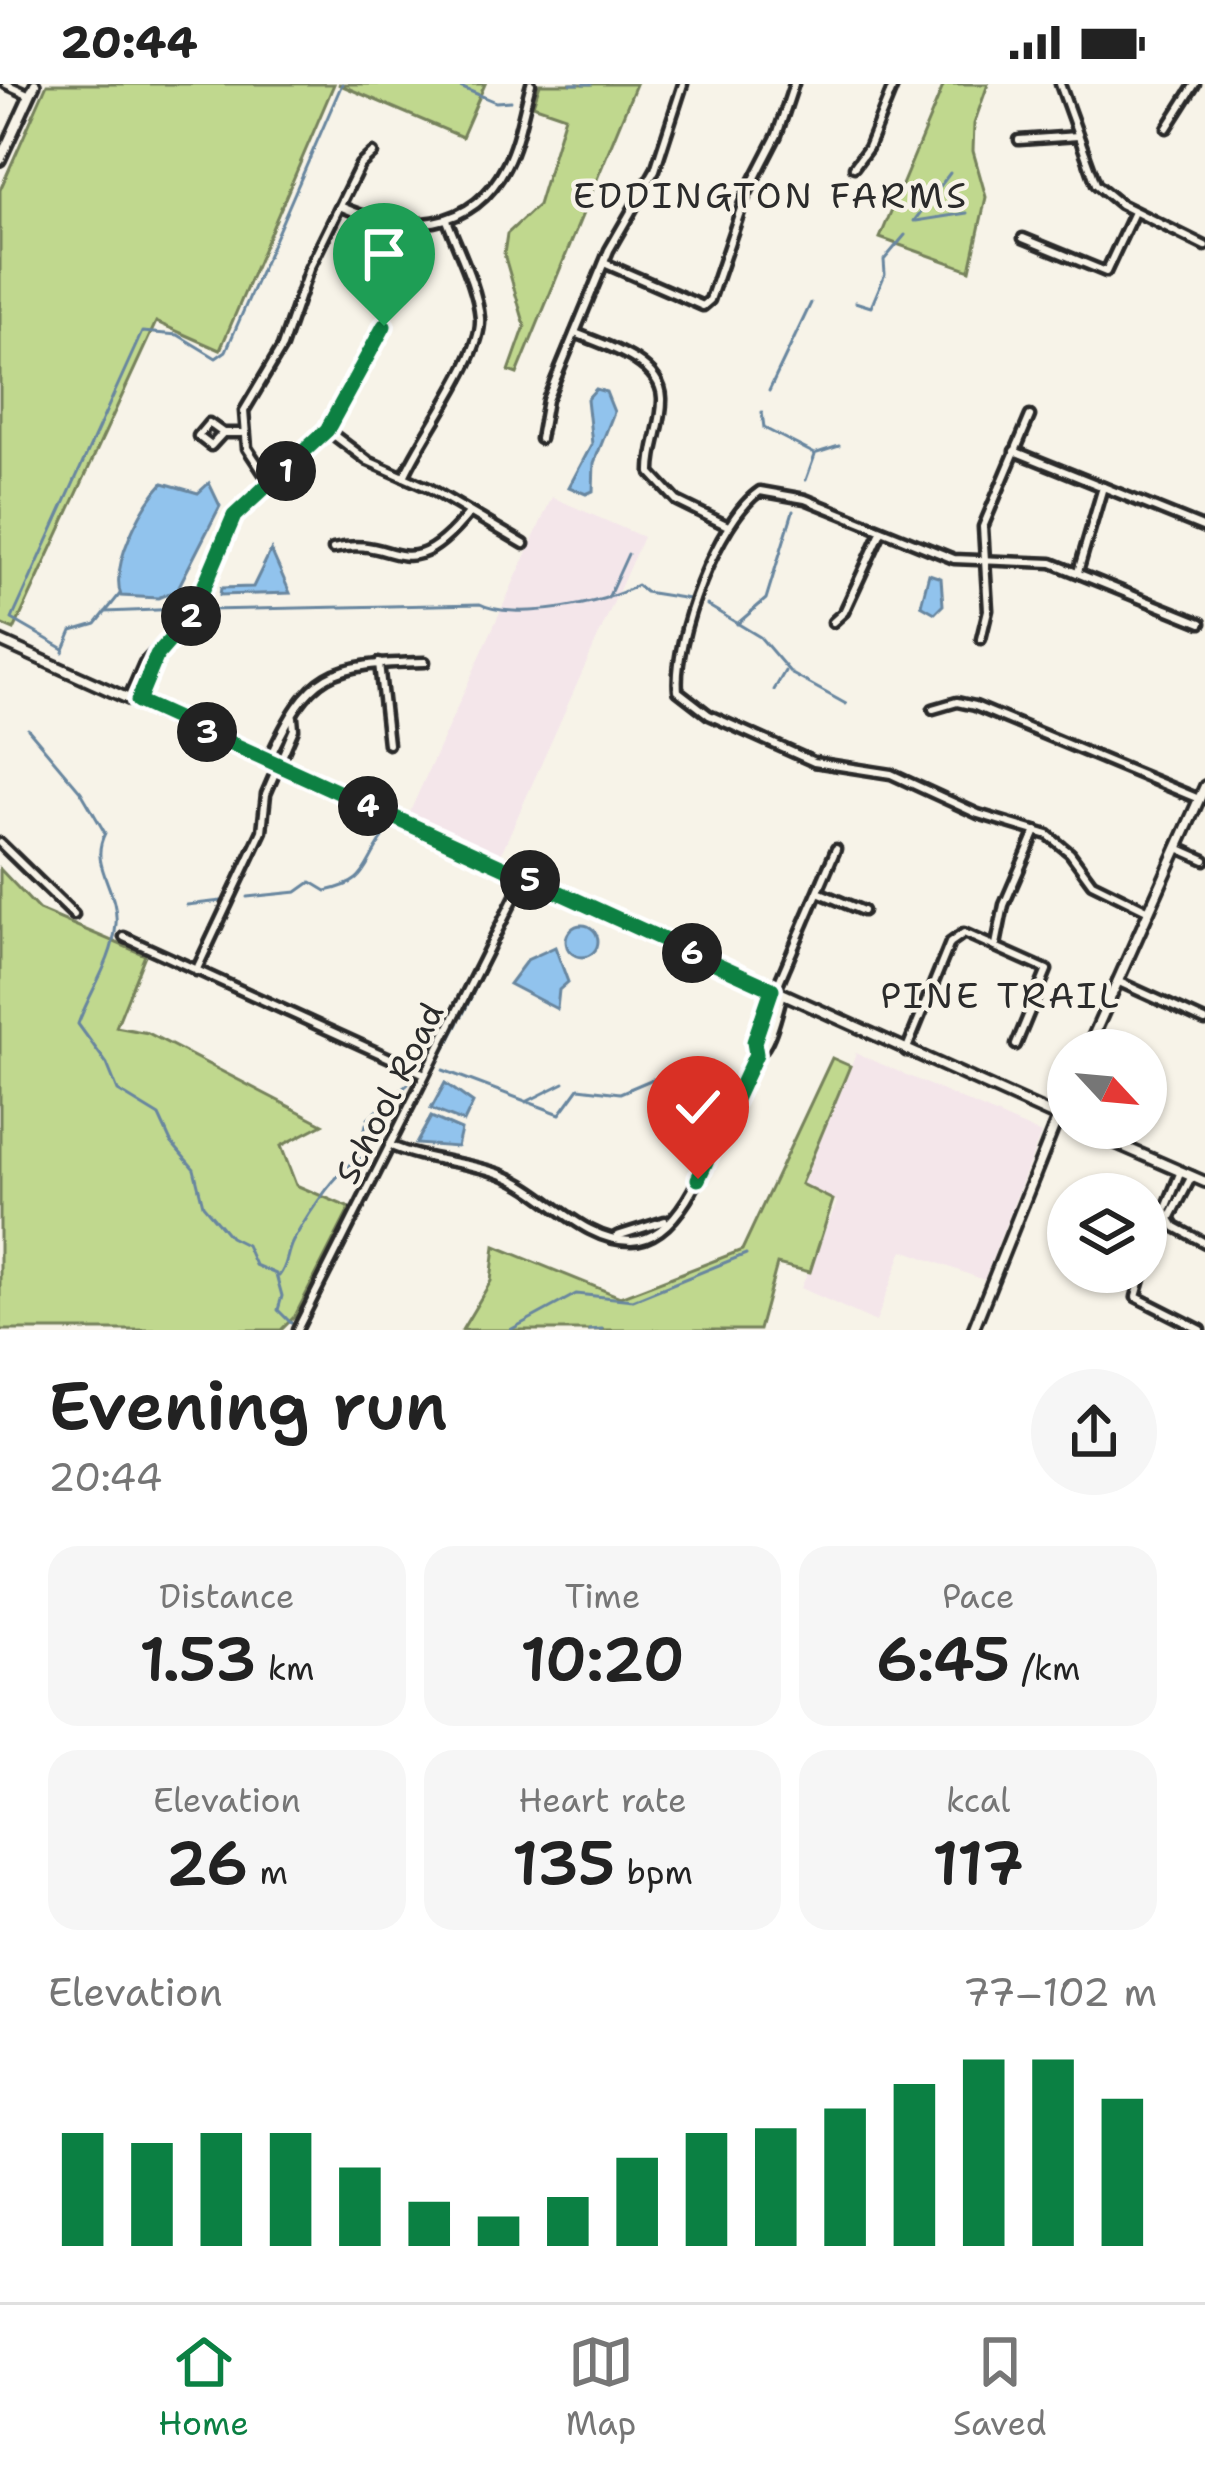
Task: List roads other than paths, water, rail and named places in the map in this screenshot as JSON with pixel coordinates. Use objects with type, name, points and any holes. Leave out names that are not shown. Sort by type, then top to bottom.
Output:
[{"type":"main road","points":[[0,160],[35,84]]},
{"type":"main road","points":[[0,641],[1047,1113]]},
{"type":"main road","points":[[1096,1029],[1205,786]]},
{"type":"main road","points":[[973,1330],[1047,1142]]},
{"type":"main road","points":[[1129,1149],[1205,1182]]},
{"type":"street","points":[[6,84],[30,95]]},
{"type":"street","points":[[342,207],[401,226],[447,220],[469,209],[499,178],[512,153],[530,84]]},
{"type":"street","points":[[540,439],[538,424],[574,333],[603,263],[655,170],[682,84]]},
{"type":"street","points":[[603,263],[703,306],[710,300],[746,195],[777,135],[794,84]]},
{"type":"street","points":[[854,167],[868,148],[895,84]]},
{"type":"street","points":[[1060,84],[1096,184],[1134,212],[1205,246]]},
{"type":"street","points":[[1167,128],[1195,84]]},
{"type":"street","points":[[1019,140],[1078,136]]},
{"type":"street","points":[[270,483],[242,433],[249,397],[282,347],[310,269],[360,166],[373,153]]},
{"type":"street","points":[[1023,238],[1106,272],[1134,212]]},
{"type":"street","points":[[404,477],[424,431],[470,360],[480,332],[476,301],[447,220]]},
{"type":"street","points":[[134,699],[157,655],[192,615],[234,516],[327,430],[384,326]]},
{"type":"street","points":[[574,333],[632,358],[656,382],[662,402],[650,473],[677,501],[728,526]]},
{"type":"street","points":[[981,639],[988,610],[986,512],[1030,416]]},
{"type":"street","points":[[327,430],[368,460],[524,544]]},
{"type":"street","points":[[223,433],[242,433]]},
{"type":"street","points":[[1014,451],[1205,527]]},
{"type":"street","points":[[1078,572],[1103,487]]},
{"type":"street","points":[[1149,911],[1092,883],[1060,841],[978,814],[891,774],[814,762],[686,699],[678,691],[680,652],[728,526],[751,497],[772,491],[805,499],[954,560],[1039,559],[1201,623]]},
{"type":"street","points":[[333,549],[346,545],[403,557],[423,552],[438,548],[469,513]]},
{"type":"street","points":[[833,622],[844,612],[881,532]]},
{"type":"street","points":[[269,759],[293,717],[327,675],[348,665],[425,662]]},
{"type":"street","points":[[379,663],[388,744]]},
{"type":"street","points":[[933,709],[957,702],[975,706],[1199,799]]},
{"type":"street","points":[[196,971],[262,831],[266,794],[293,717]]},
{"type":"street","points":[[996,945],[1004,905],[1036,831]]},
{"type":"street","points":[[0,843],[74,916]]},
{"type":"street","points":[[1178,848],[1205,860]]},
{"type":"street","points":[[389,1145],[430,1162],[504,1175],[586,1228],[626,1241],[662,1231],[692,1193],[756,1054],[754,1042],[836,849]]},
{"type":"street","name":"School Road","points":[[298,1330],[524,878]]},
{"type":"street","points":[[818,892],[863,911]]},
{"type":"street","points":[[906,1051],[954,937],[964,933],[1047,970],[1016,1046]]},
{"type":"street","points":[[124,937],[425,1074]]},
{"type":"street","points":[[1117,981],[1205,1021]]},
{"type":"street","points":[[1181,1172],[1165,1211],[1168,1220],[1205,1243]]},
{"type":"street","points":[[1168,1220],[1192,1176]]},
{"type":"street","points":[[1137,1293],[1136,1298],[1201,1330]]},
{"type":"water","points":[[596,389],[606,392],[614,412],[594,463],[593,491],[586,494],[569,487],[592,444],[587,399]]},
{"type":"water","points":[[163,483],[198,493],[209,483],[220,506],[177,590],[158,598],[121,596],[124,553],[146,506]]},
{"type":"water","points":[[271,550],[290,593],[220,595],[221,588],[253,587]]},
{"type":"water","points":[[929,574],[941,578],[943,605],[935,613],[921,605]]},
{"type":"water","points":[[582,925],[593,930],[598,941],[593,952],[582,957],[571,952],[566,941],[571,930]]},
{"type":"water","points":[[555,947],[568,982],[559,990],[557,1009],[509,984],[527,960]]},
{"type":"water","points":[[445,1083],[473,1103],[464,1122],[431,1109]]},
{"type":"water","points":[[431,1117],[461,1130],[457,1147],[416,1144]]},
{"type":"waterway","points":[[64,649],[12,619],[142,332],[178,335],[216,358],[226,351],[342,84]]},
{"type":"waterway","points":[[453,84],[496,102],[511,101]]},
{"type":"waterway","points":[[571,84],[579,84]]},
{"type":"waterway","points":[[583,84],[592,84]]},
{"type":"waterway","points":[[914,221],[950,173]]},
{"type":"waterway","points":[[916,221],[967,213]]},
{"type":"waterway","points":[[855,302],[871,307],[885,274],[884,260],[905,235]]},
{"type":"waterway","points":[[769,391],[811,303]]},
{"type":"waterway","points":[[762,412],[764,428],[815,454]]},
{"type":"waterway","points":[[817,453],[839,446]]},
{"type":"waterway","points":[[806,480],[815,455]]},
{"type":"waterway","points":[[737,624],[766,599],[793,511]]},
{"type":"waterway","points":[[608,598],[628,554]]},
{"type":"waterway","points":[[208,610],[480,604],[535,611],[603,599],[637,585],[645,592],[689,599]]},
{"type":"waterway","points":[[63,652],[72,631],[96,624],[120,594]]},
{"type":"waterway","points":[[707,605],[760,637],[790,672]]},
{"type":"waterway","points":[[105,612],[182,609]]},
{"type":"waterway","points":[[774,690],[785,671]]},
{"type":"waterway","points":[[792,674],[846,704]]},
{"type":"waterway","points":[[28,729],[81,792],[105,833],[100,856],[116,924],[106,963],[78,1024],[107,1064],[118,1091],[159,1116],[171,1142],[194,1169],[203,1205],[230,1237],[246,1245],[255,1265],[276,1274],[282,1296],[278,1310],[291,1323]]},
{"type":"waterway","points":[[247,897],[297,892],[311,882],[326,891],[350,883],[362,873],[383,838]]},
{"type":"waterway","points":[[187,905],[221,901]]},
{"type":"waterway","points":[[462,1016],[476,987]]},
{"type":"waterway","points":[[400,1134],[459,1022]]},
{"type":"waterway","points":[[443,1070],[560,1114],[579,1088],[620,1093],[653,1079]]},
{"type":"waterway","points":[[526,1102],[564,1083]]},
{"type":"waterway","points":[[368,1119],[408,1084]]},
{"type":"waterway","points":[[360,1154],[366,1124]]},
{"type":"waterway","points":[[279,1276],[293,1241],[326,1190],[348,1166],[368,1156]]},
{"type":"waterway","points":[[510,1330],[576,1294],[633,1300],[746,1254]]},
{"type":"waterway","points":[[589,1330],[602,1329]]},
{"type":"district","name":"EDDINGTON FARMS","points":[[771,195]]},
{"type":"district","name":"PINE TRAIL","points":[[1001,995]]}]
